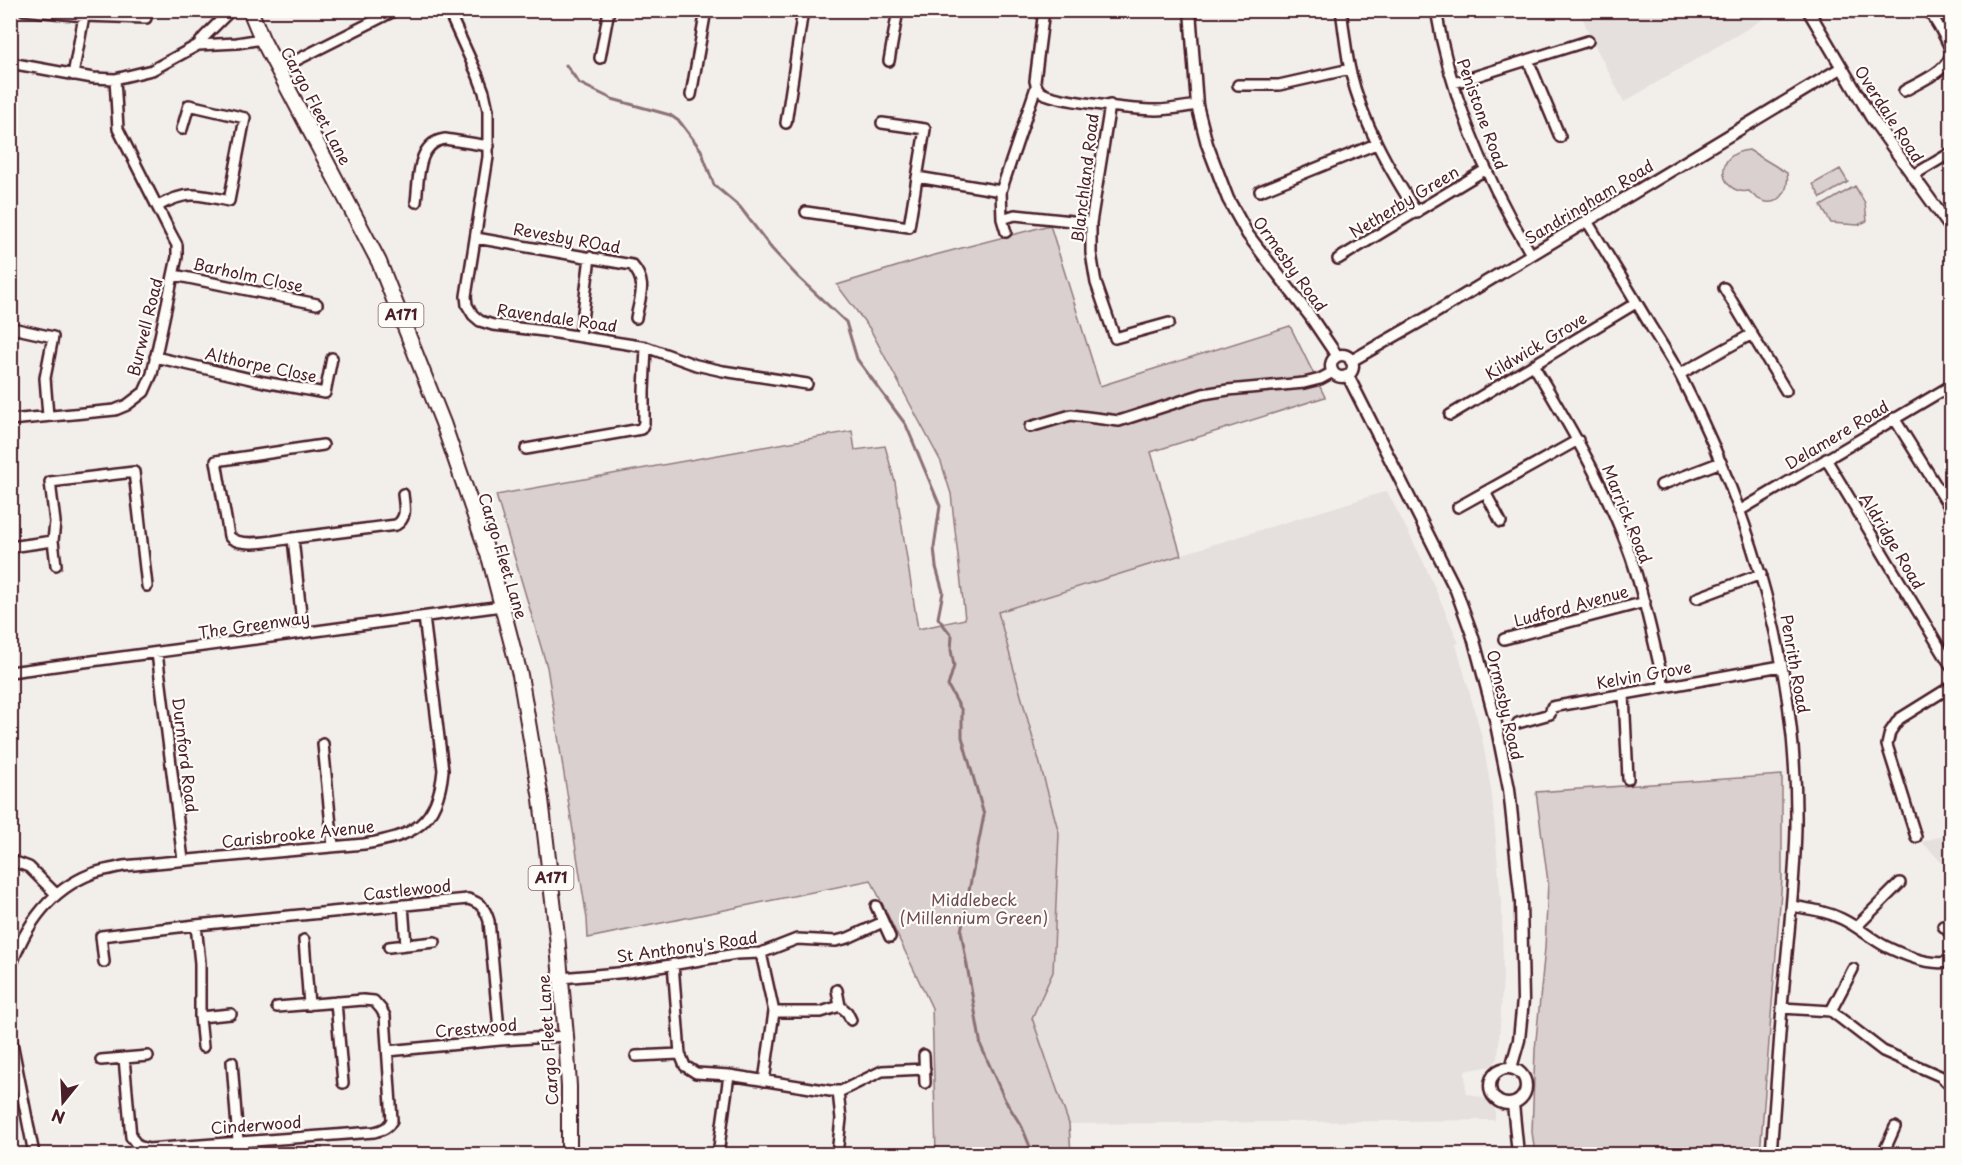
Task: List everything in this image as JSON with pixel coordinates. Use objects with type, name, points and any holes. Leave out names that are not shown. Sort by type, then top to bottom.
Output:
[{"type":"main road","name":"Cargo Fleet Lane","points":[[250,10],[262,39],[383,273],[443,423],[488,553],[520,675],[542,799],[566,1036],[569,1155]]},
{"type":"street","points":[[24,10],[84,16],[146,18],[148,10]]},
{"type":"street","points":[[10,63],[73,75],[115,79],[152,70],[198,45],[231,10]]},
{"type":"street","points":[[279,69],[396,10]]},
{"type":"street","name":"Ravendale Road","points":[[448,10],[484,92],[488,110],[489,146],[466,296],[467,305],[473,315],[480,321],[494,325],[646,347],[696,365],[807,384]]},
{"type":"street","points":[[600,58],[609,10]]},
{"type":"street","points":[[691,95],[705,10]]},
{"type":"street","points":[[786,123],[803,10]]},
{"type":"street","points":[[889,61],[898,10]]},
{"type":"street","points":[[1006,232],[1002,219],[1001,191],[1036,87],[1037,58],[1044,10]]},
{"type":"street","name":"Ormesby Road","points":[[1190,10],[1197,105],[1207,144],[1228,199],[1248,235],[1310,316],[1337,356]]},
{"type":"street","points":[[1341,10],[1350,69],[1362,109],[1376,144],[1417,213]]},
{"type":"street","name":"Penistone Road","points":[[1436,10],[1441,44],[1470,134],[1507,214],[1531,254]]},
{"type":"street","name":"Overdale Road","points":[[1808,10],[1872,117],[1952,230]]},
{"type":"street","points":[[1904,91],[1946,66],[1951,58],[1951,50],[1929,10]]},
{"type":"street","points":[[73,75],[84,16]]},
{"type":"street","points":[[198,45],[262,39]]},
{"type":"street","points":[[1454,83],[1588,41]]},
{"type":"street","points":[[1528,60],[1560,137]]},
{"type":"street","name":"Sandringham Road","points":[[1352,361],[1841,68]]},
{"type":"street","points":[[1238,85],[1279,85],[1350,69]]},
{"type":"street","name":"Burwell Road","points":[[10,420],[107,411],[127,405],[144,393],[152,374],[174,275],[177,245],[118,129],[115,79]]},
{"type":"street","points":[[1036,87],[1050,96],[1110,105],[1156,110],[1197,105]]},
{"type":"street","points":[[158,206],[174,197],[188,194],[229,201],[245,118],[189,105],[182,129]]},
{"type":"street","name":"Blanchland Road","points":[[1110,105],[1091,223],[1091,253],[1096,282],[1115,338],[1169,323]]},
{"type":"street","points":[[806,212],[909,227],[924,129],[882,123]]},
{"type":"street","points":[[416,202],[423,154],[429,146],[438,140],[445,139],[489,146]]},
{"type":"street","points":[[1260,191],[1376,144]]},
{"type":"street","points":[[1912,176],[1952,152]]},
{"type":"street","name":"Netherby Green","points":[[1338,259],[1485,170]]},
{"type":"street","points":[[917,177],[1001,191]]},
{"type":"street","points":[[1002,219],[1015,215],[1091,223]]},
{"type":"street","name":"Penrith Road","points":[[1587,221],[1680,374],[1721,462],[1761,574],[1773,619],[1793,743],[1796,824],[1792,906],[1771,1155]]},
{"type":"street","name":"Revesby ROad","points":[[476,238],[632,265],[642,281],[636,318]]},
{"type":"street","points":[[580,336],[590,257]]},
{"type":"street","name":"Barholm Close","points":[[174,275],[317,304]]},
{"type":"street","points":[[1724,288],[1786,391]]},
{"type":"street","name":"Kildwick Grove","points":[[1450,415],[1636,303]]},
{"type":"street","points":[[10,334],[12,328],[53,337],[45,378],[48,416]]},
{"type":"street","points":[[1680,374],[1752,334]]},
{"type":"street","points":[[526,449],[641,429],[644,423],[646,347]]},
{"type":"street","points":[[1337,356],[1346,356],[1352,361],[1352,370],[1348,376],[1339,377],[1333,372],[1331,363],[1337,356]]},
{"type":"street","name":"Althorpe Close","points":[[155,357],[254,380],[325,393],[332,358]]},
{"type":"street","name":"Marrick Road","points":[[1534,366],[1578,440],[1616,520],[1645,602],[1664,686]]},
{"type":"street","points":[[1030,427],[1071,415],[1119,421],[1203,394],[1304,383],[1320,379],[1333,372]]},
{"type":"street","name":"Ormesby Road","points":[[1348,376],[1456,590],[1473,637],[1495,719],[1510,801],[1521,902],[1523,1000],[1518,1040],[1510,1068]]},
{"type":"street","name":"Delamere Road","points":[[1739,511],[1894,417],[1952,385]]},
{"type":"street","points":[[1894,417],[1952,511]]},
{"type":"street","points":[[1458,507],[1472,505],[1485,492],[1578,440]]},
{"type":"street","points":[[323,446],[216,460],[229,536],[232,540],[243,543],[396,525],[405,514],[403,494]]},
{"type":"street","name":"Aldridge Road","points":[[1826,459],[1952,668]]},
{"type":"street","points":[[1661,485],[1721,462]]},
{"type":"street","points":[[56,566],[53,542],[55,522],[50,482],[134,472],[147,586]]},
{"type":"street","points":[[1485,492],[1501,522]]},
{"type":"street","points":[[293,538],[303,633]]},
{"type":"street","points":[[10,547],[53,542]]},
{"type":"street","points":[[1697,597],[1761,574]]},
{"type":"street","name":"Ludford Avenue","points":[[1504,639],[1645,602]]},
{"type":"street","name":"The Greenway","points":[[10,672],[502,606]]},
{"type":"street","name":"Carisbrooke Avenue","points":[[10,970],[16,952],[39,911],[56,894],[92,873],[123,866],[373,842],[410,833],[425,821],[441,791],[442,770],[424,617]]},
{"type":"street","name":"Durnford Road","points":[[157,653],[183,860]]},
{"type":"street","name":"Kelvin Grove","points":[[1518,723],[1550,714],[1552,707],[1781,666]]},
{"type":"street","points":[[1916,837],[1887,746],[1890,732],[1899,719],[1952,686]]},
{"type":"street","points":[[1624,694],[1628,779]]},
{"type":"street","points":[[323,744],[333,846]]},
{"type":"street","points":[[10,860],[29,867],[56,894]]},
{"type":"street","points":[[1856,927],[1900,883]]},
{"type":"street","name":"Castlewood","points":[[104,962],[101,936],[468,898],[479,902],[486,910],[489,921],[500,1040]]},
{"type":"street","points":[[403,905],[406,945]]},
{"type":"street","points":[[876,906],[890,937]]},
{"type":"street","points":[[1792,906],[1829,914],[1856,927],[1886,946],[1906,954],[1936,962],[1952,961]]},
{"type":"street","name":"St Anthony's Road","points":[[561,978],[629,972],[736,954],[761,953],[797,939],[836,941],[883,922]]},
{"type":"street","points":[[196,925],[200,963],[200,1017],[203,1047]]},
{"type":"street","points":[[1943,927],[1952,935]]},
{"type":"street","points":[[304,940],[309,1005]]},
{"type":"street","points":[[388,947],[435,942]]},
{"type":"street","points":[[761,953],[774,1012],[764,1082]]},
{"type":"street","points":[[673,964],[680,1054],[685,1066],[696,1073],[729,1075],[764,1082],[838,1091],[882,1071],[925,1069]]},
{"type":"street","points":[[1831,1011],[1853,969]]},
{"type":"street","points":[[837,990],[840,1006],[847,1012],[850,1020]]},
{"type":"street","name":"Cinderwood","points":[[124,1058],[131,1137],[138,1146],[148,1149],[382,1131],[389,1126],[392,1120],[385,1016],[374,1001],[336,1002]]},
{"type":"street","points":[[277,1007],[336,1002],[343,1083]]},
{"type":"street","points":[[774,1012],[821,1012],[840,1006]]},
{"type":"street","points":[[1782,1008],[1831,1011],[1883,1051],[1940,1076],[1952,1087]]},
{"type":"street","points":[[200,1017],[231,1014]]},
{"type":"street","points":[[10,1032],[34,1155]]},
{"type":"street","name":"Crestwood","points":[[388,1051],[566,1036]]},
{"type":"street","points":[[636,1056],[680,1054]]},
{"type":"street","points":[[924,1055],[925,1083]]},
{"type":"street","points":[[101,1060],[148,1056]]},
{"type":"street","points":[[232,1062],[238,1141]]},
{"type":"street","points":[[1510,1068],[1523,1076],[1526,1083],[1524,1095],[1513,1104],[1505,1104],[1496,1098],[1490,1085],[1500,1071],[1510,1068]]},
{"type":"street","points":[[718,1155],[729,1075]]},
{"type":"street","points":[[837,1155],[841,1119],[838,1091]]},
{"type":"street","points":[[1513,1104],[1518,1155]]},
{"type":"street","points":[[1883,1155],[1895,1126]]},
{"type":"shaded area","points":[[1580,11],[1777,11],[1624,102],[1589,34]]},
{"type":"shaded area","points":[[1387,491],[1423,561],[1459,643],[1456,644],[1482,737],[1492,795],[1502,913],[1503,975],[1498,1059],[1491,1066],[1465,1071],[1466,1093],[1493,1103],[1495,1120],[1069,1124],[1032,1018],[1053,972],[998,611]]},
{"type":"shaded area","points":[[1952,833],[1951,872],[1922,842]]},
{"type":"green space","points":[[1749,150],[1787,173],[1785,190],[1777,200],[1764,201],[1756,198],[1749,191],[1739,191],[1731,187],[1726,181],[1725,166],[1729,158]]},
{"type":"green space","points":[[1840,169],[1848,182],[1821,198],[1813,184]]},
{"type":"green space","points":[[1855,186],[1865,203],[1867,221],[1858,225],[1831,223],[1821,206]]},
{"type":"green space","name":"Middlebeck (Millennium Green)","points":[[1050,225],[1100,386],[1290,326],[1325,397],[1151,452],[1181,555],[998,612],[1059,833],[1053,972],[1032,1018],[1069,1124],[1071,1154],[936,1154],[932,1008],[871,880],[588,938],[587,919],[547,667],[496,495],[852,431],[855,450],[885,446],[895,482],[918,629],[965,619],[951,494],[941,462],[870,329],[837,285],[931,256]]},
{"type":"green space","points":[[1782,775],[1782,879],[1760,1154],[1535,1154],[1532,1132],[1535,1050],[1545,948],[1548,882],[1536,792]]},
{"type":"green space","points":[[322,1147],[322,1154],[226,1154]]},
{"type":"waterway","points":[[566,65],[579,83],[612,99],[670,115],[680,122],[701,150],[714,185],[740,207],[772,249],[846,322],[857,359],[906,425],[940,506],[934,547],[936,567],[943,592],[938,618],[952,636],[951,650],[954,666],[948,686],[962,711],[962,737],[984,815],[961,931],[981,1046],[1005,1100],[1022,1127],[1033,1154]]}]
